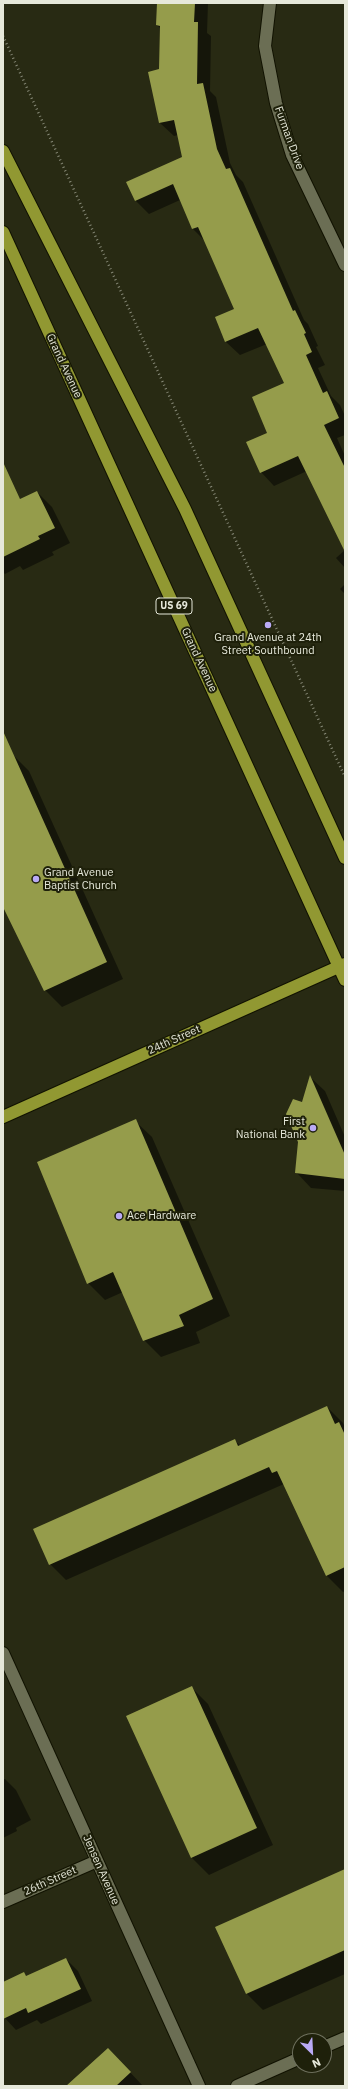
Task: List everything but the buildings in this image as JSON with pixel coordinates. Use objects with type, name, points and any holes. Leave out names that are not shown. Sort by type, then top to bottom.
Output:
[{"type":"main road","points":[[3,152],[185,508],[345,858]]},
{"type":"main road","name":"Grand Avenue","points":[[3,232],[342,965],[345,980]]},
{"type":"main road","name":"24th Street","points":[[3,1117],[342,965]]},
{"type":"street","name":"Furman Drive","points":[[270,3],[265,46],[276,103],[292,154],[345,265]]},
{"type":"street","name":"Jensen Avenue","points":[[3,1653],[199,2086]]},
{"type":"street","name":"26th Street","points":[[3,1902],[97,1861]]},
{"type":"street","points":[[332,2044],[345,2038]]},
{"type":"street","points":[[237,2086],[292,2062]]},
{"type":"path","points":[[3,36],[345,777]]},
{"type":"place","name":"Grand Avenue at 24th Street Southbound","points":[[268,625]]},
{"type":"place","name":"Grand Avenue Baptist Church","points":[[36,879]]},
{"type":"place","name":"First National Bank","points":[[313,1128]]},
{"type":"place","name":"Ace Hardware","points":[[119,1216]]}]
